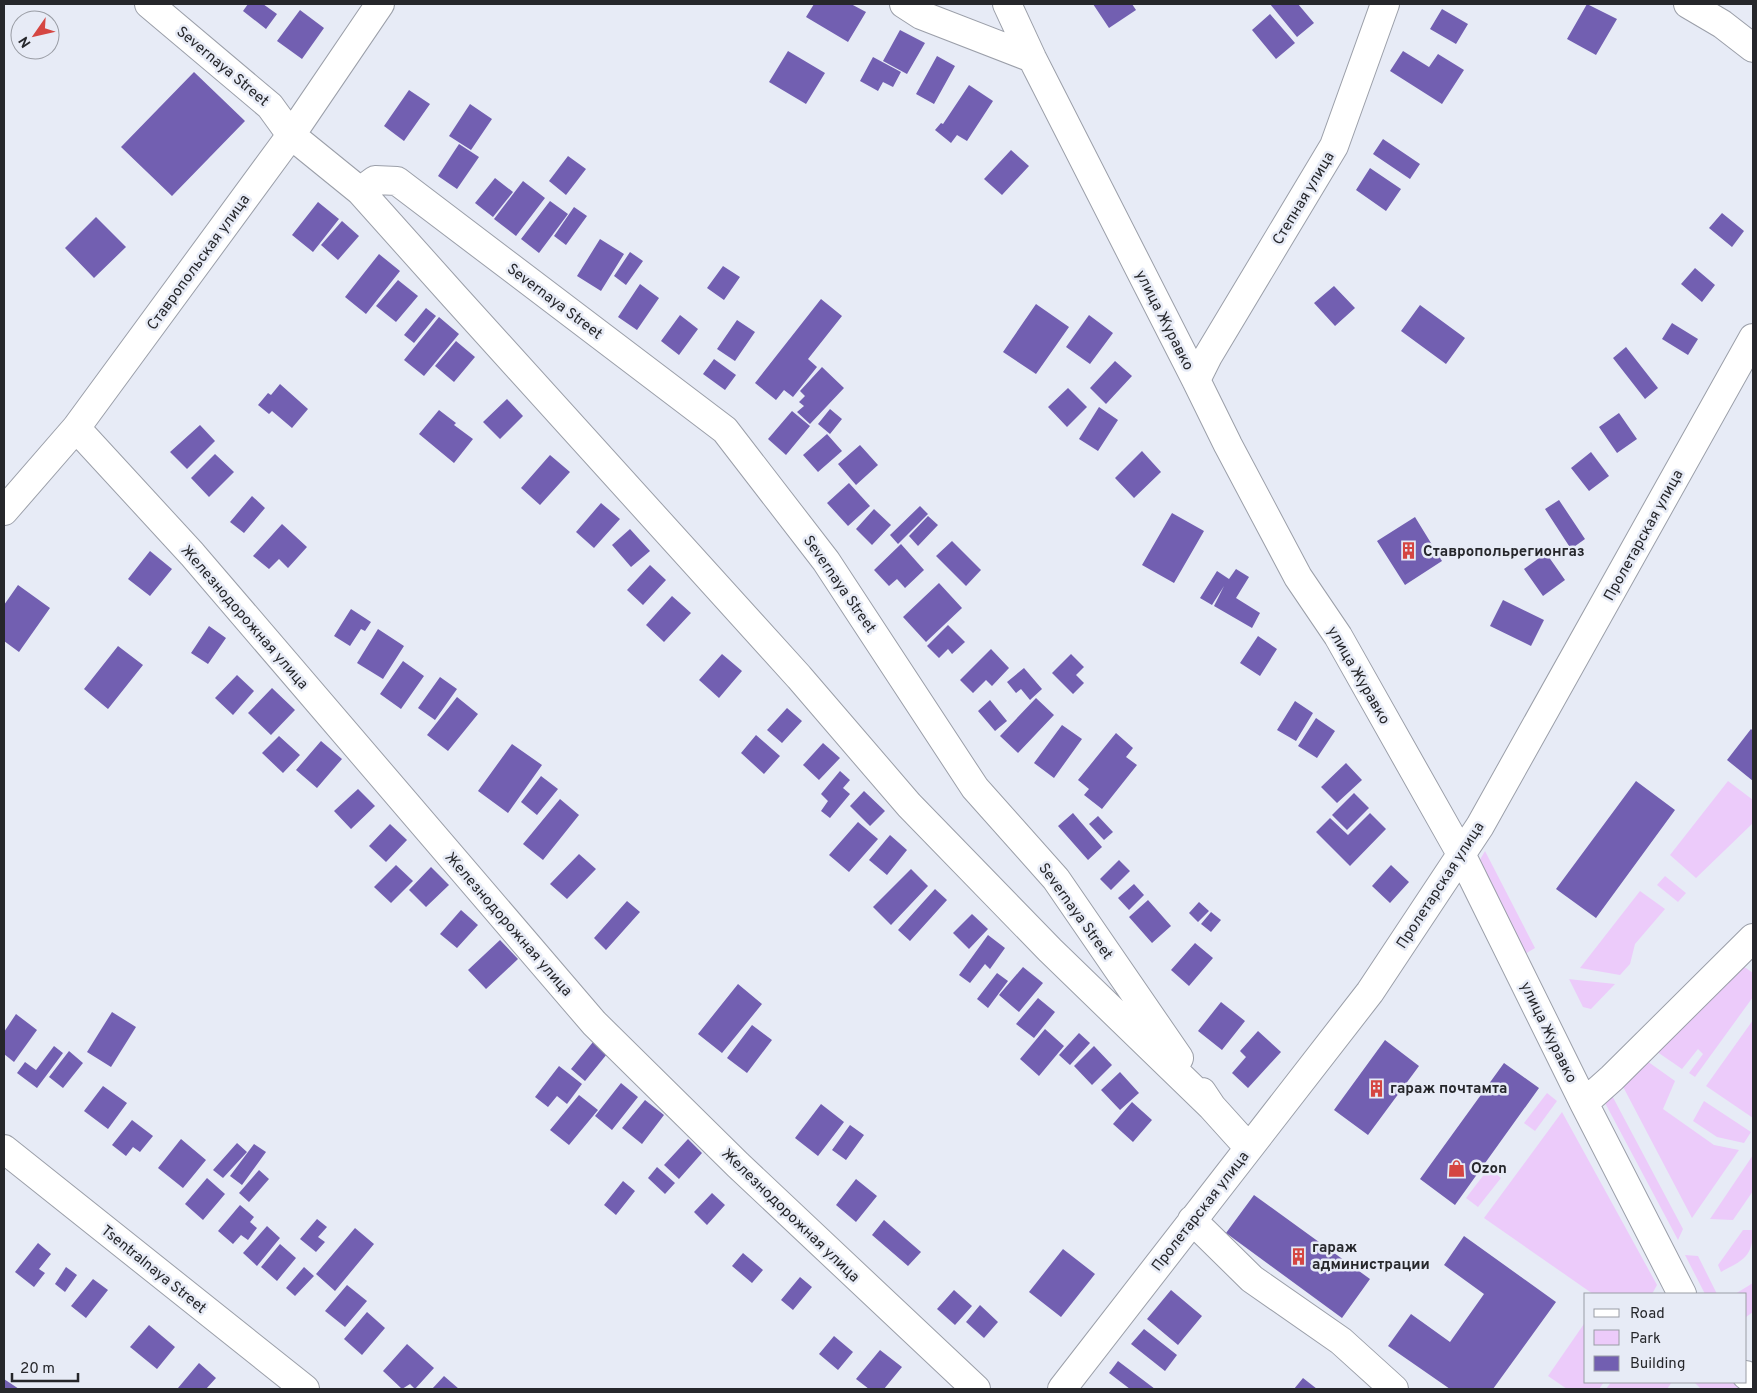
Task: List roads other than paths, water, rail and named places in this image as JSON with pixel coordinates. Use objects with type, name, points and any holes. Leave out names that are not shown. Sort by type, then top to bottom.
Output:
[{"type":"street","name":"Severnaya Street","points":[[149,4],[270,106],[291,135],[360,190],[799,677],[909,805],[1050,950],[1212,1107],[1249,1148]]},
{"type":"street","name":"Ставропольская улица","points":[[4,511],[76,428],[291,135],[380,4]]},
{"type":"street","points":[[904,4],[921,15],[1032,58]]},
{"type":"street","name":"улица Журавко","points":[[1007,4],[1032,58],[1228,445],[1298,577],[1338,636],[1461,854],[1681,1293]]},
{"type":"street","name":"Степная улица","points":[[1196,380],[1208,356],[1334,146],[1385,4]]},
{"type":"street","points":[[1688,4],[1722,24],[1753,48]]},
{"type":"street","name":"Severnaya Street","points":[[360,190],[375,180],[397,181],[725,430],[826,561],[975,788],[1056,879],[1212,1107]]},
{"type":"street","name":"Пролетарская улица","points":[[1062,1389],[1370,992],[1480,826],[1753,338]]},
{"type":"street","name":"Железнодорожная улица","points":[[76,428],[192,554],[594,1022],[745,1172],[976,1389]]},
{"type":"street","points":[[1584,1102],[1612,1078],[1753,938]]},
{"type":"street","name":"Tsentralnaya Street","points":[[4,1149],[305,1389]]},
{"type":"street","points":[[1192,1220],[1252,1279],[1341,1341],[1394,1389]]},
{"type":"place","name":"Ставропольрегионгаз","points":[[1409,551]]},
{"type":"place","name":"гараж почтамта","points":[[1376,1088]]},
{"type":"place","name":"Ozon","points":[[1457,1168]]},
{"type":"place","name":"гараж администрации","points":[[1298,1256]]}]
